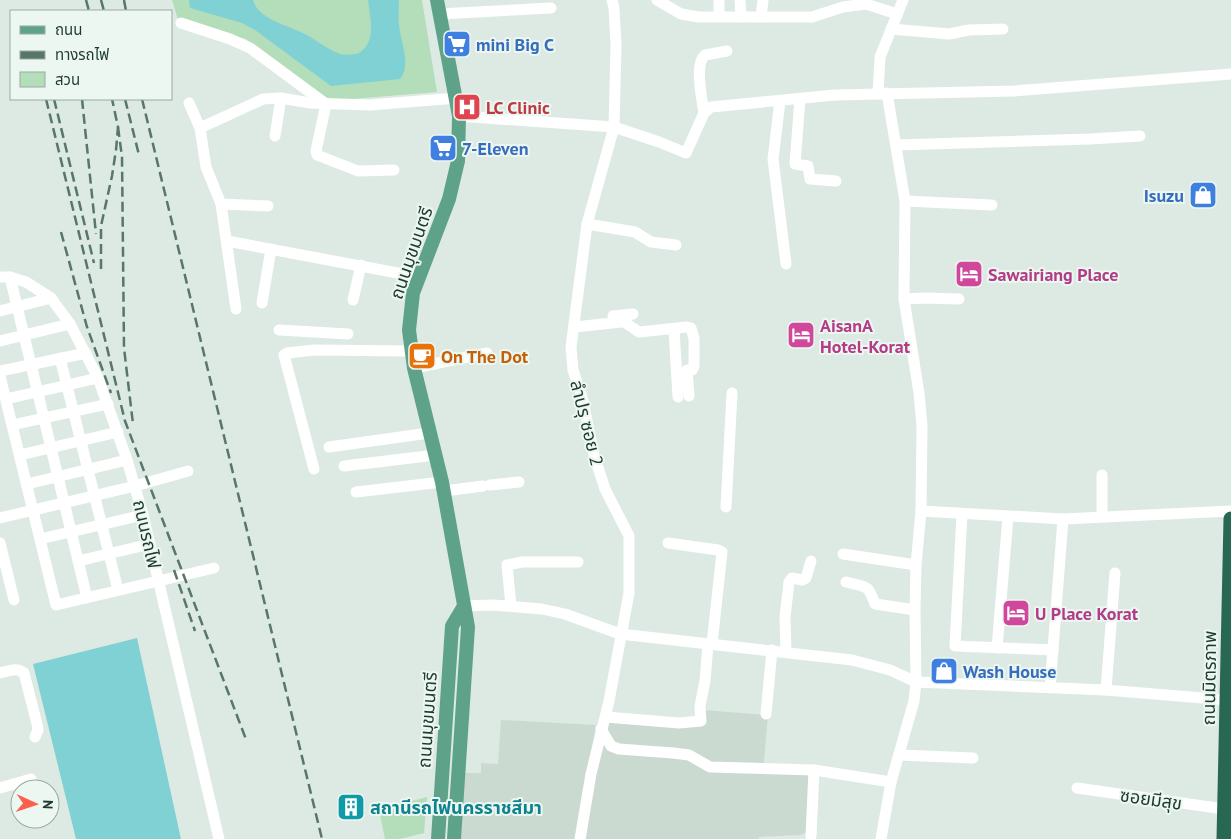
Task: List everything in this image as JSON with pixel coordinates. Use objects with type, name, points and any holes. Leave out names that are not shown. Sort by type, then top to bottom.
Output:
[{"type":"highway","name":"ถนนมิตรภาพ","points":[[1224,839],[1231,519]]},
{"type":"main road","name":"ถนนมุขมนตรี","points":[[438,7],[457,98],[459,116],[458,161],[449,199],[413,293],[409,330],[414,368],[443,486],[468,627],[454,839]]},
{"type":"main road","name":"ถนนมุขมนตรี","points":[[438,839],[452,626],[464,606]]},
{"type":"street","name":"ลำปรุ ซอย 2","points":[[580,839],[591,774],[601,729],[606,717],[629,594],[629,536],[605,489],[594,455],[573,370],[571,347],[588,224],[598,180],[614,127],[616,44],[612,0]]},
{"type":"street","points":[[657,0],[681,14],[699,17],[812,17],[843,7],[866,4],[896,14]]},
{"type":"street","points":[[719,0],[719,16]]},
{"type":"street","points":[[740,0],[741,17]]},
{"type":"street","points":[[761,17],[763,0]]},
{"type":"street","points":[[881,839],[891,782],[914,701],[916,682],[916,565],[921,511],[922,426],[920,393],[904,299],[905,201],[896,145],[883,93],[880,57],[903,0]]},
{"type":"street","points":[[438,7],[551,8]]},
{"type":"street","points":[[181,23],[230,39],[250,48],[326,104]]},
{"type":"street","points":[[891,29],[949,34],[969,30],[1003,29]]},
{"type":"street","points":[[704,113],[700,62],[705,55],[726,52]]},
{"type":"street","points":[[459,116],[614,127],[659,142],[686,154],[704,113],[711,107],[800,98],[883,93],[1014,91],[1231,74]]},
{"type":"street","points":[[200,128],[263,100],[281,98],[326,104],[397,104],[457,98]]},
{"type":"street","points":[[275,136],[281,98]]},
{"type":"street","points":[[800,98],[795,164],[808,166],[810,179],[836,181]]},
{"type":"street","points":[[780,101],[773,159],[786,264]]},
{"type":"street","points":[[189,103],[200,128],[206,167],[221,204],[236,309]]},
{"type":"street","points":[[326,104],[316,151],[317,155],[358,171],[394,170]]},
{"type":"street","points":[[896,145],[1140,136]]},
{"type":"street","points":[[905,201],[992,205]]},
{"type":"street","points":[[221,204],[268,206]]},
{"type":"street","points":[[588,224],[636,232],[651,242],[676,245]]},
{"type":"street","points":[[227,241],[419,277]]},
{"type":"street","points":[[262,303],[271,249]]},
{"type":"street","points":[[353,300],[361,265]]},
{"type":"street","points":[[5,277],[17,307],[87,598]]},
{"type":"street","name":"ถนนรถไฟ","points":[[5,277],[26,282],[51,298],[70,324],[86,353],[108,404],[143,515],[219,839]]},
{"type":"street","points":[[0,311],[51,298]]},
{"type":"street","points":[[904,299],[959,299]]},
{"type":"street","points":[[575,323],[633,314]]},
{"type":"street","points":[[575,323],[624,322],[639,332],[687,327],[691,328],[693,332],[694,366],[692,370],[688,370],[683,397],[674,329]]},
{"type":"street","points":[[0,341],[70,324]]},
{"type":"street","points":[[279,330],[348,334]]},
{"type":"street","points":[[309,332],[314,350]]},
{"type":"street","points":[[314,469],[283,358],[284,355],[314,350],[411,351]]},
{"type":"street","points":[[0,370],[86,353]]},
{"type":"street","points":[[414,368],[487,353]]},
{"type":"street","points":[[60,358],[118,590]]},
{"type":"street","points":[[0,376],[56,605],[214,568]]},
{"type":"street","points":[[6,399],[98,378]]},
{"type":"street","points":[[726,507],[732,393]]},
{"type":"street","points":[[12,425],[108,404]]},
{"type":"street","points":[[20,455],[118,432]]},
{"type":"street","points":[[330,447],[430,433]]},
{"type":"street","points":[[344,466],[436,455]]},
{"type":"street","points":[[27,484],[127,460]]},
{"type":"street","points":[[0,518],[135,486],[188,471]]},
{"type":"street","points":[[1102,475],[1102,516]]},
{"type":"street","points":[[356,492],[519,482]]},
{"type":"street","points":[[921,511],[1064,519],[1231,511]]},
{"type":"street","points":[[962,514],[955,646],[1053,650]]},
{"type":"street","points":[[40,539],[143,515]]},
{"type":"street","points":[[998,648],[1008,517]]},
{"type":"street","points":[[1050,688],[1064,519]]},
{"type":"street","points":[[0,543],[14,600]]},
{"type":"street","points":[[606,717],[679,723],[701,721],[700,706],[722,552],[668,543]]},
{"type":"street","points":[[78,561],[150,544]]},
{"type":"street","points":[[843,554],[916,565]]},
{"type":"street","points":[[786,652],[786,612],[789,582],[792,578],[802,580],[806,578],[811,561]]},
{"type":"street","points":[[511,606],[507,565],[522,562],[578,562]]},
{"type":"street","points":[[1106,690],[1115,573]]},
{"type":"street","points":[[846,582],[867,587],[871,591],[874,604],[915,610]]},
{"type":"street","points":[[464,606],[511,606],[542,609],[565,614],[620,634],[841,658],[868,663],[890,670],[916,682],[1106,690],[1227,700]]},
{"type":"street","points":[[766,714],[772,650]]},
{"type":"street","points":[[0,673],[14,669],[24,673],[37,724],[38,730],[35,737]]},
{"type":"street","points":[[601,729],[611,746],[619,749],[689,755],[710,767],[814,770],[891,782]]},
{"type":"street","points":[[899,755],[973,758]]},
{"type":"street","points":[[809,837],[814,770]]},
{"type":"street","name":"ซอยมีสุข","points":[[1077,788],[1224,809]]},
{"type":"shaded area","points":[[703,710],[768,715],[763,773],[811,774],[809,831],[801,835],[759,837],[759,839],[586,839],[595,773],[609,720],[695,724]]},
{"type":"shaded area","points":[[501,720],[596,725],[575,839],[459,839],[463,773],[481,773],[481,763],[498,764]]},
{"type":"green space","points":[[172,0],[422,0],[437,92],[327,101],[283,71],[246,39],[178,20]]},
{"type":"green space","points":[[427,797],[424,833],[400,839],[385,839],[379,810]]},
{"type":"water","points":[[189,0],[253,0],[256,7],[267,17],[303,33],[335,52],[347,55],[359,53],[368,43],[371,22],[368,0],[399,0],[399,24],[405,67],[400,79],[331,86],[255,30],[242,23],[190,8]]},
{"type":"water","points":[[137,638],[181,839],[76,839],[33,664]]},
{"type":"railway","points":[[86,0],[89,10]]},
{"type":"railway","points":[[101,0],[104,10]]},
{"type":"railway","points":[[124,0],[126,10]]},
{"type":"railway","points":[[46,100],[125,421],[247,742]]},
{"type":"railway","points":[[54,100],[94,263]]},
{"type":"railway","points":[[82,100],[96,234]]},
{"type":"railway","points":[[101,269],[101,226],[112,176],[118,127],[112,100]]},
{"type":"railway","points":[[125,100],[139,155]]},
{"type":"railway","points":[[142,100],[322,839]]},
{"type":"railway","points":[[118,127],[122,157],[124,348],[133,424]]},
{"type":"railway","points":[[61,232],[87,327],[111,393]]},
{"type":"railway","points":[[174,570],[195,631]]},
{"type":"place","name":"mini Big C","points":[[457,44]]},
{"type":"place","name":"LC Clinic","points":[[467,107]]},
{"type":"place","name":"7-Eleven","points":[[443,148]]},
{"type":"place","name":"Isuzu","points":[[1203,195]]},
{"type":"place","name":"Sawairiang Place","points":[[969,274]]},
{"type":"place","name":"AisanA Hotel-Korat","points":[[801,335]]},
{"type":"place","name":"On The Dot","points":[[422,356]]},
{"type":"place","name":"U Place Korat","points":[[1016,613]]},
{"type":"place","name":"Wash House","points":[[944,671]]},
{"type":"place","name":"สถานีรถไฟนครราชสีมา","points":[[351,807]]}]
